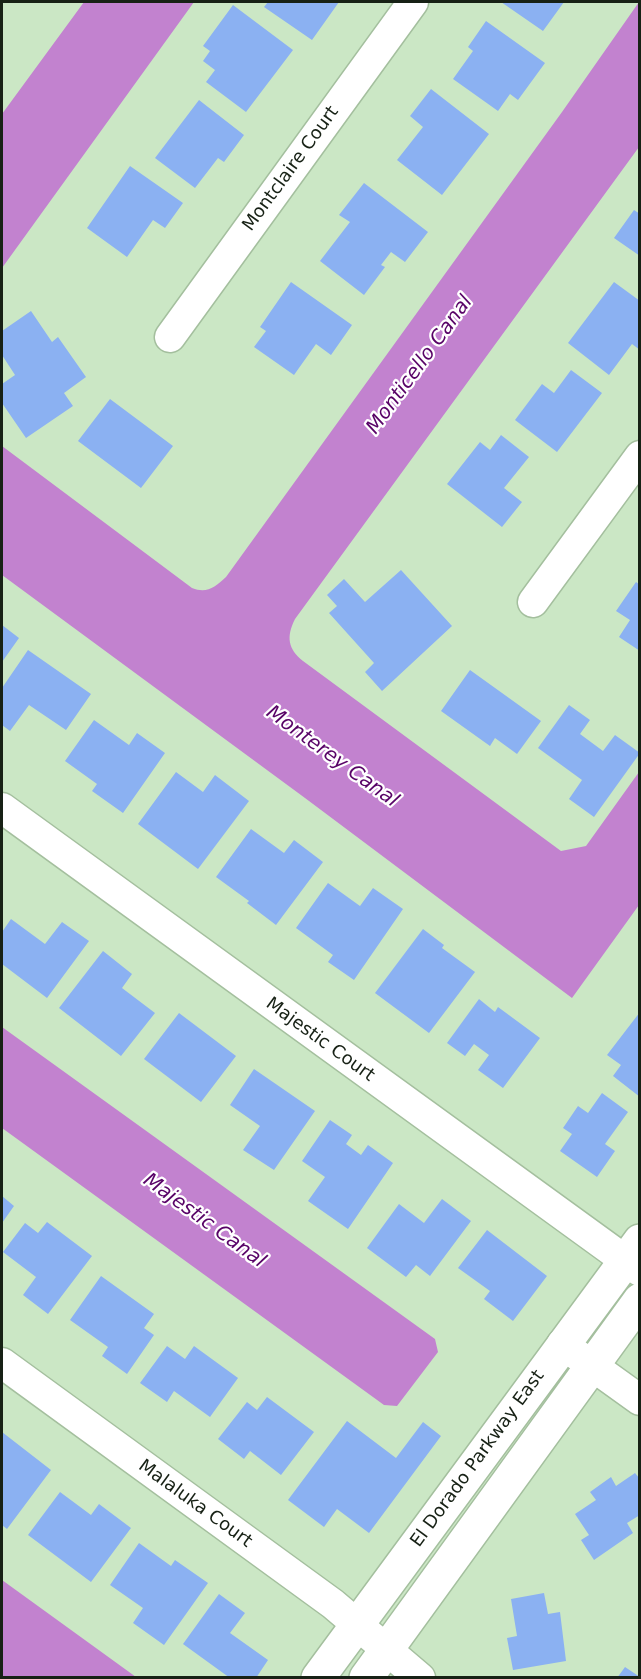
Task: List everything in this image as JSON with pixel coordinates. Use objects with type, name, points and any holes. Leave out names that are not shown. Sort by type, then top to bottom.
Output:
[{"type":"street","name":"Montclaire Court","points":[[170,337],[413,2]]},
{"type":"street","points":[[533,602],[639,456]]},
{"type":"street","name":"Majestic Court","points":[[2,808],[635,1258]]},
{"type":"street","name":"El Dorado Parkway East","points":[[318,1677],[562,1344],[635,1258]]},
{"type":"street","name":"El Dorado Parkway East","points":[[366,1677],[639,1300]]},
{"type":"street","points":[[562,1344],[639,1400]]},
{"type":"street","name":"Malaluka Court","points":[[2,1363],[333,1604],[420,1677]]},
{"type":"water","points":[[84,2],[194,2],[2,268],[2,114]]},
{"type":"water","points":[[639,2],[639,147],[295,619],[290,631],[290,642],[294,652],[303,661],[561,851],[586,846],[639,772],[639,905],[572,998],[2,575],[2,446],[192,588],[206,590],[214,586],[226,577]]},
{"type":"water","name":"Majestic Canal","points":[[2,1027],[435,1339],[438,1352],[397,1406],[384,1405],[2,1128]]},
{"type":"water","points":[[2,1580],[136,1677],[2,1677]]},
{"type":"building","points":[[268,2],[339,2],[312,40],[264,7]]},
{"type":"building","points":[[501,2],[564,2],[543,31]]},
{"type":"building","points":[[233,5],[293,50],[246,112],[206,82],[215,70],[203,61],[210,51],[203,46]]},
{"type":"building","points":[[486,21],[545,63],[518,100],[510,94],[498,111],[453,79],[473,51],[468,47]]},
{"type":"building","points":[[431,89],[489,134],[442,195],[397,160],[423,127],[410,116]]},
{"type":"building","points":[[199,100],[244,135],[224,162],[218,158],[195,188],[155,158]]},
{"type":"building","points":[[130,166],[183,203],[165,228],[153,220],[127,257],[87,228]]},
{"type":"building","points":[[364,183],[428,232],[405,262],[391,252],[381,265],[385,267],[364,295],[320,261],[350,222],[339,215]]},
{"type":"building","points":[[634,210],[640,214],[640,256],[614,238]]},
{"type":"building","points":[[291,282],[352,325],[331,355],[316,344],[294,375],[254,347],[266,331],[260,327]]},
{"type":"building","points":[[614,282],[640,301],[640,350],[632,344],[609,375],[568,343]]},
{"type":"building","points":[[31,311],[52,342],[58,337],[86,377],[64,393],[73,406],[26,438],[2,403],[2,384],[15,375],[2,355],[2,331]]},
{"type":"building","points":[[571,370],[602,393],[557,452],[515,420],[542,384],[554,393]]},
{"type":"building","points":[[110,399],[173,446],[141,488],[78,441]]},
{"type":"building","points":[[501,435],[529,457],[504,488],[522,502],[502,527],[447,484],[480,442],[490,450]]},
{"type":"building","points":[[401,570],[452,626],[382,691],[365,672],[374,663],[329,613],[337,606],[327,595],[344,579],[365,602]]},
{"type":"building","points":[[636,582],[640,585],[640,651],[619,637],[630,620],[616,611]]},
{"type":"building","points":[[2,625],[19,638],[2,662]]},
{"type":"building","points":[[28,650],[91,694],[66,730],[29,705],[10,731],[2,725],[2,688]]},
{"type":"building","points":[[470,670],[541,721],[517,754],[495,738],[490,746],[441,711]]},
{"type":"building","points":[[569,705],[590,720],[580,734],[603,751],[615,735],[640,753],[594,817],[569,799],[582,780],[538,748]]},
{"type":"building","points":[[94,720],[129,745],[137,733],[165,753],[123,813],[92,791],[97,784],[65,761]]},
{"type":"building","points":[[176,772],[203,792],[215,775],[249,801],[198,869],[138,824]]},
{"type":"building","points":[[251,829],[284,853],[294,840],[323,862],[276,925],[247,903],[249,901],[216,877]]},
{"type":"building","points":[[328,883],[360,906],[373,888],[403,909],[354,980],[328,962],[333,955],[296,928]]},
{"type":"building","points":[[11,919],[45,944],[62,922],[89,941],[47,998],[2,964],[2,932]]},
{"type":"building","points":[[423,929],[444,945],[442,948],[475,972],[429,1033],[375,993]]},
{"type":"building","points":[[103,951],[132,974],[122,988],[155,1013],[121,1056],[59,1008]]},
{"type":"building","points":[[479,999],[495,1012],[498,1007],[540,1038],[503,1088],[478,1070],[489,1055],[474,1044],[465,1056],[447,1043]]},
{"type":"building","points":[[640,1012],[640,1097],[613,1076],[621,1065],[607,1055]]},
{"type":"building","points":[[179,1013],[236,1056],[201,1102],[144,1059]]},
{"type":"building","points":[[254,1069],[315,1111],[274,1170],[243,1150],[260,1126],[230,1105]]},
{"type":"building","points":[[602,1093],[628,1112],[605,1144],[615,1151],[597,1177],[560,1151],[572,1134],[563,1128],[578,1106],[588,1113]]},
{"type":"building","points":[[330,1120],[352,1135],[346,1144],[361,1155],[368,1145],[393,1163],[348,1229],[308,1201],[325,1177],[302,1161]]},
{"type":"building","points":[[2,1196],[14,1206],[2,1223]]},
{"type":"building","points":[[442,1199],[471,1221],[430,1276],[416,1265],[406,1277],[367,1248],[399,1204],[424,1223]]},
{"type":"building","points":[[47,1222],[92,1256],[48,1314],[23,1295],[36,1277],[3,1252],[25,1223],[38,1233]]},
{"type":"building","points":[[487,1230],[547,1276],[513,1321],[484,1299],[490,1291],[458,1268]]},
{"type":"building","points":[[101,1276],[154,1314],[144,1328],[154,1335],[127,1374],[102,1356],[108,1347],[70,1320]]},
{"type":"building","points":[[167,1346],[185,1359],[194,1346],[238,1378],[210,1417],[174,1391],[167,1402],[140,1383]]},
{"type":"building","points":[[267,1397],[314,1432],[281,1475],[250,1451],[244,1459],[218,1439],[247,1402],[257,1410]]},
{"type":"building","points":[[347,1421],[396,1458],[423,1422],[441,1436],[369,1533],[337,1509],[324,1527],[288,1500]]},
{"type":"building","points":[[2,1432],[51,1470],[7,1529],[2,1525]]},
{"type":"building","points":[[635,1473],[640,1479],[640,1515],[627,1523],[633,1533],[594,1560],[581,1540],[589,1535],[575,1514],[596,1500],[590,1492],[611,1477],[616,1486]]},
{"type":"building","points":[[60,1492],[91,1515],[99,1504],[131,1528],[91,1582],[28,1535]]},
{"type":"building","points":[[139,1543],[171,1566],[175,1560],[208,1583],[164,1645],[133,1623],[143,1608],[110,1585]]},
{"type":"building","points":[[544,1593],[548,1614],[560,1612],[566,1661],[513,1670],[507,1638],[517,1636],[511,1599]]},
{"type":"building","points":[[219,1594],[245,1613],[230,1633],[268,1660],[256,1678],[230,1678],[183,1644]]},
{"type":"building","points":[[625,1667],[640,1677],[640,1678],[617,1678]]},
{"type":"water label","name":"Monticello Canal","points":[[420,365]]},
{"type":"water label","name":"Monterey Canal","points":[[332,757]]}]
